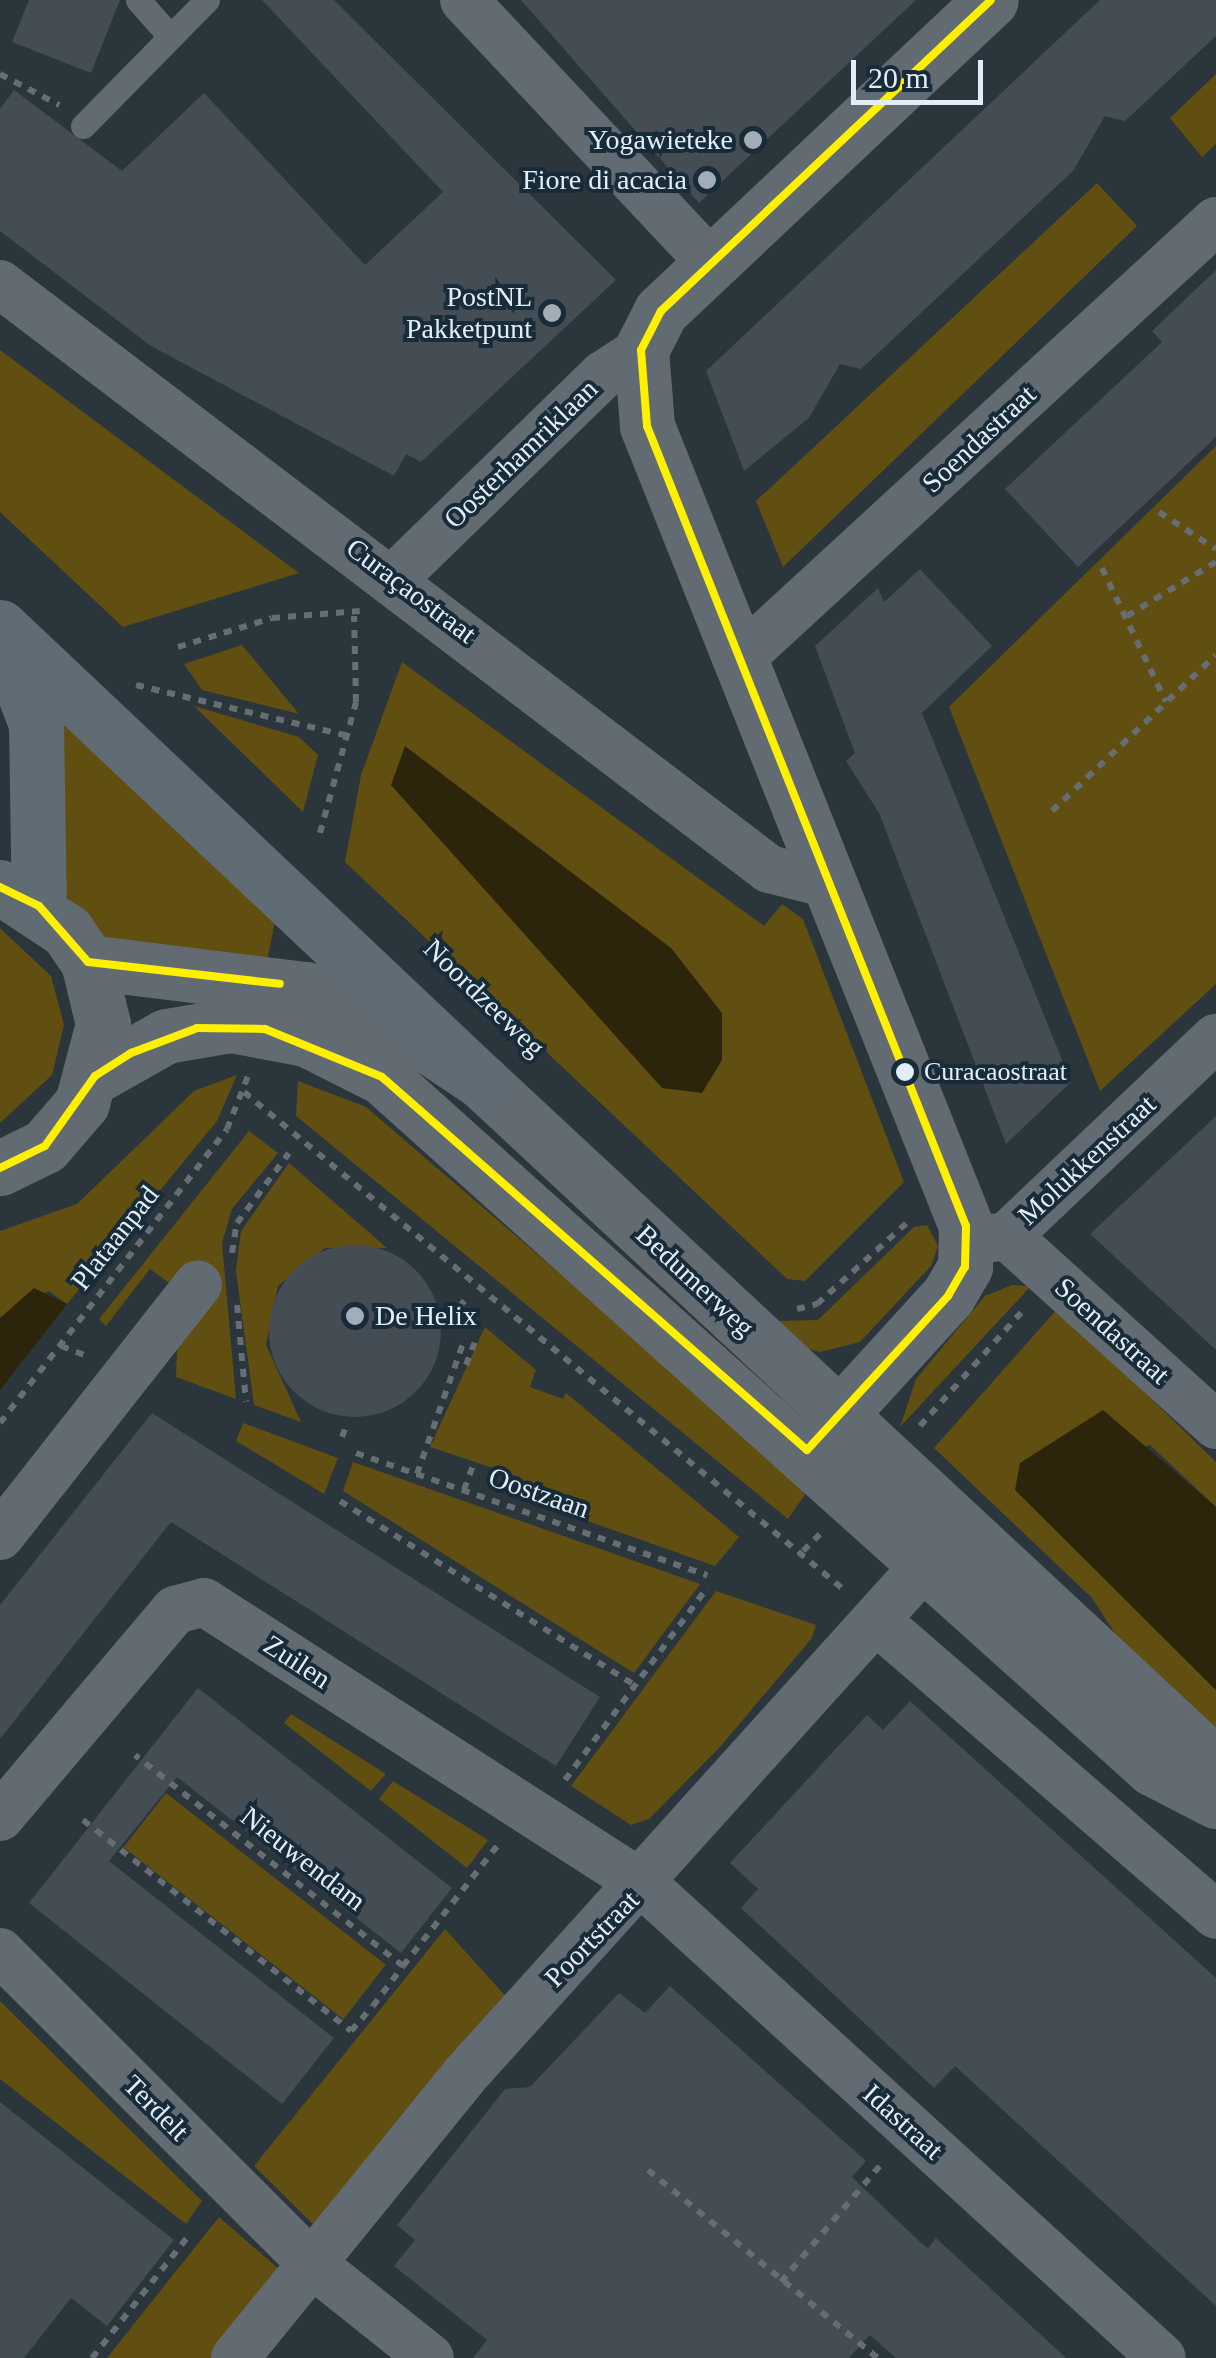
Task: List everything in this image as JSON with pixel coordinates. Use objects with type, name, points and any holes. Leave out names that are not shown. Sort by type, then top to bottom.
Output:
[{"type":"highway","points":[[0,629],[36,724],[20,896]]},
{"type":"highway","points":[[0,629],[481,1081]]},
{"type":"main road","name":"Oosterhamriklaan","points":[[641,350],[660,310],[991,0]]},
{"type":"main road","name":"Soendastraat","points":[[641,350],[646,426],[742,658],[825,882],[949,1184],[988,1239]]},
{"type":"main road","points":[[0,1168],[65,1127],[95,1076],[103,1024],[88,962],[20,896]]},
{"type":"main road","name":"Bedumerweg","points":[[88,962],[306,989],[409,1034],[481,1081],[823,1432],[942,1547],[1152,1768],[1216,1801]]},
{"type":"main road","name":"Bedumerweg","points":[[95,1076],[166,1036],[214,1026],[265,1029],[344,1056],[427,1115],[823,1432]]},
{"type":"main road","name":"Molukkenstraat","points":[[823,1432],[948,1296],[988,1239]]},
{"type":"main road","name":"Bedumerweg","points":[[942,1547],[1216,1766]]},
{"type":"street","points":[[464,0],[710,262]]},
{"type":"street","name":"Soendastraat","points":[[742,658],[1216,221]]},
{"type":"street","name":"Curaçaostraat","points":[[0,284],[394,578],[770,869],[798,883],[825,882]]},
{"type":"street","name":"Oosterhamriklaan","points":[[394,578],[603,375],[641,350]]},
{"type":"street","name":"Molukkenstraat","points":[[988,1239],[1216,1038]]},
{"type":"street","name":"Soendastraat","points":[[988,1239],[1052,1277],[1216,1426]]},
{"type":"street","points":[[0,1536],[222,1282]]},
{"type":"street","name":"Poortstraat","points":[[235,2358],[464,2076],[644,1885],[942,1547]]},
{"type":"street","name":"Zuilen","points":[[0,1817],[175,1610],[204,1602],[543,1799],[644,1885]]},
{"type":"street","points":[[878,1622],[1216,1914]]},
{"type":"street","name":"Idastraat","points":[[644,1885],[1162,2358]]},
{"type":"street","name":"Terdelt","points":[[0,1952],[311,2263],[430,2358]]},
{"type":"lane","points":[[138,0],[170,36]]},
{"type":"lane","points":[[83,126],[207,0]]},
{"type":"path","points":[[0,74],[83,126]]},
{"type":"path","points":[[1159,512],[1216,548]]},
{"type":"path","points":[[1128,616],[1216,562]]},
{"type":"path","points":[[1102,568],[1166,702]]},
{"type":"path","points":[[178,647],[272,618],[354,616],[348,736],[320,832]]},
{"type":"path","points":[[1052,810],[1216,655]]},
{"type":"path","points":[[139,697],[125,683],[348,736]]},
{"type":"path","name":"Plataanpad","points":[[0,1423],[227,1129],[250,1071]]},
{"type":"path","points":[[244,1092],[804,1551],[1052,1277]]},
{"type":"path","points":[[246,1402],[222,1282],[236,1223],[289,1153]]},
{"type":"path","points":[[780,1307],[817,1304],[949,1184]]},
{"type":"path","points":[[459,1307],[466,1298]]},
{"type":"path","points":[[416,1474],[465,1338]]},
{"type":"path","points":[[466,1366],[475,1341]]},
{"type":"path","points":[[342,1437],[346,1426]]},
{"type":"path","name":"Oostzaan","points":[[356,1453],[707,1575]]},
{"type":"path","points":[[464,1490],[474,1462]]},
{"type":"path","points":[[340,1500],[634,1684]]},
{"type":"path","points":[[83,1820],[351,2031],[543,1799],[708,1588]]},
{"type":"path","name":"Nieuwendam","points":[[135,1755],[404,1966]]},
{"type":"path","points":[[781,2282],[911,2129]]},
{"type":"path","points":[[648,2170],[878,2358]]},
{"type":"path","points":[[92,2358],[190,2235]]},
{"type":"shaded area","points":[[1216,74],[1216,144],[1202,157],[1170,118]]},
{"type":"shaded area","points":[[1097,183],[1137,226],[783,567],[756,501]]},
{"type":"shaded area","points":[[0,350],[299,573],[123,627],[0,512]]},
{"type":"shaded area","points":[[1216,446],[1216,984],[1100,1091],[949,707]]},
{"type":"shaded area","points":[[242,645],[299,714],[202,690],[184,664]]},
{"type":"shaded area","points":[[402,662],[764,926],[782,904],[803,919],[904,1182],[805,1281],[787,1279],[345,862],[361,775]]},
{"type":"shaded area","points":[[52,705],[276,917],[265,970],[101,943],[67,897],[57,864]]},
{"type":"shaded area","points":[[194,706],[299,737],[318,755],[303,812]]},
{"type":"shaded area","points":[[405,746],[671,948],[722,1013],[722,1060],[702,1093],[662,1088],[391,785]]},
{"type":"shaded area","points":[[0,928],[51,976],[64,1025],[52,1075],[0,1123]]},
{"type":"shaded area","points":[[237,1075],[217,1121],[67,1304],[49,1291],[0,1318],[0,1231],[77,1204],[194,1091]]},
{"type":"shaded area","points":[[298,1081],[366,1107],[706,1399],[815,1480],[788,1519],[296,1116]]},
{"type":"shaded area","points":[[249,1131],[278,1153],[232,1209],[222,1243],[236,1399],[176,1377],[179,1290],[150,1269],[106,1326],[99,1319]]},
{"type":"shaded area","points":[[289,1163],[387,1248],[325,1248],[278,1286],[266,1345],[301,1422],[254,1405],[236,1271],[241,1231]]},
{"type":"shaded area","points":[[927,1225],[938,1246],[931,1266],[860,1342],[820,1352],[798,1346],[776,1321],[818,1320],[914,1227]]},
{"type":"shaded area","points":[[1012,1285],[1031,1286],[900,1427],[916,1379],[985,1296]]},
{"type":"shaded area","points":[[34,1288],[67,1304],[0,1390],[0,1318]]},
{"type":"shaded area","points":[[1058,1308],[1216,1462],[1216,1507],[1150,1445],[1015,1489],[1216,1690],[1216,1740],[1142,1675],[1092,1598],[934,1448]]},
{"type":"shaded area","points":[[485,1327],[536,1370],[530,1387],[563,1399],[566,1393],[739,1537],[715,1566],[514,1495],[520,1477],[430,1447]]},
{"type":"shaded area","points":[[1103,1410],[1216,1507],[1216,1690],[1015,1490],[1020,1463]]},
{"type":"shaded area","points":[[243,1423],[338,1458],[324,1494],[236,1441]]},
{"type":"shaded area","points":[[353,1462],[700,1584],[634,1673],[343,1491]]},
{"type":"shaded area","points":[[716,1591],[816,1625],[812,1638],[719,1748],[649,1819],[631,1825],[571,1786]]},
{"type":"shaded area","points":[[291,1714],[386,1774],[371,1791],[284,1723]]},
{"type":"shaded area","points":[[393,1781],[488,1840],[467,1868],[379,1799]]},
{"type":"shaded area","points":[[166,1793],[386,1965],[343,2019],[124,1847]]},
{"type":"shaded area","points":[[445,1929],[510,2001],[317,2228],[254,2166]]},
{"type":"shaded area","points":[[0,2001],[202,2201],[186,2224],[0,2079]]},
{"type":"shaded area","points":[[219,2217],[280,2270],[211,2358],[107,2358]]},
{"type":"building","points":[[29,0],[120,0],[91,73],[12,42]]},
{"type":"building","points":[[262,0],[334,0],[616,280],[421,462],[406,454],[394,476],[151,346],[0,231],[0,109],[14,90],[122,171],[204,93],[365,265],[443,192]]},
{"type":"building","points":[[521,0],[916,0],[699,203]]},
{"type":"building","points":[[1100,0],[1216,0],[1216,36],[1125,121],[1105,116],[1073,171],[861,369],[840,364],[809,418],[744,471],[706,371]]},
{"type":"building","points":[[1216,270],[1216,437],[1078,567],[1005,489],[1162,342],[1152,331]]},
{"type":"building","points":[[920,569],[992,646],[922,713],[1071,1082],[1006,1144],[879,813],[846,761],[855,753],[815,646],[878,588],[884,602]]},
{"type":"building","points":[[1216,1116],[1216,1350],[1090,1234]]},
{"type":"building","name":"De Helix","points":[[355,1245],[388,1252],[415,1271],[434,1298],[441,1331],[434,1364],[415,1391],[388,1410],[355,1417],[322,1410],[295,1391],[276,1364],[269,1331],[276,1298],[295,1271],[322,1252]]},
{"type":"building","points":[[152,1413],[600,1697],[556,1766],[171,1522],[0,1739],[0,1605]]},
{"type":"building","points":[[198,1688],[452,1888],[401,1953],[177,1777],[109,1861],[334,2038],[282,2104],[29,1903]]},
{"type":"building","points":[[910,1701],[1216,1978],[1216,2306],[955,2066],[934,2088],[741,1908],[758,1889],[730,1863],[867,1715],[883,1730]]},
{"type":"building","points":[[670,1986],[866,2161],[852,2177],[919,2241],[928,2248],[936,2238],[1066,2358],[896,2358],[870,2335],[849,2358],[473,2358],[487,2340],[394,2266],[415,2240],[397,2225],[505,2089],[530,2087],[619,1993],[645,2013]]},
{"type":"building","points":[[0,2102],[174,2240],[107,2326],[71,2298],[24,2358],[0,2358]]},
{"type":"transit line","points":[[0,1168],[45,1146],[95,1076],[131,1053],[197,1028],[265,1029],[382,1077],[807,1450],[948,1296],[965,1267],[966,1226],[647,426],[641,350],[661,311],[991,0]]},
{"type":"transit line","points":[[0,887],[39,906],[88,962],[280,984]]},
{"type":"place","name":"Yogawieteke","points":[[753,140]]},
{"type":"place","name":"Fiore di acacia","points":[[707,180]]},
{"type":"place","name":"PostNL Pakketpunt","points":[[552,313]]},
{"type":"place","name":"Curacaostraat","points":[[905,1072]]},
{"type":"place","name":"De Helix","points":[[355,1316]]}]
